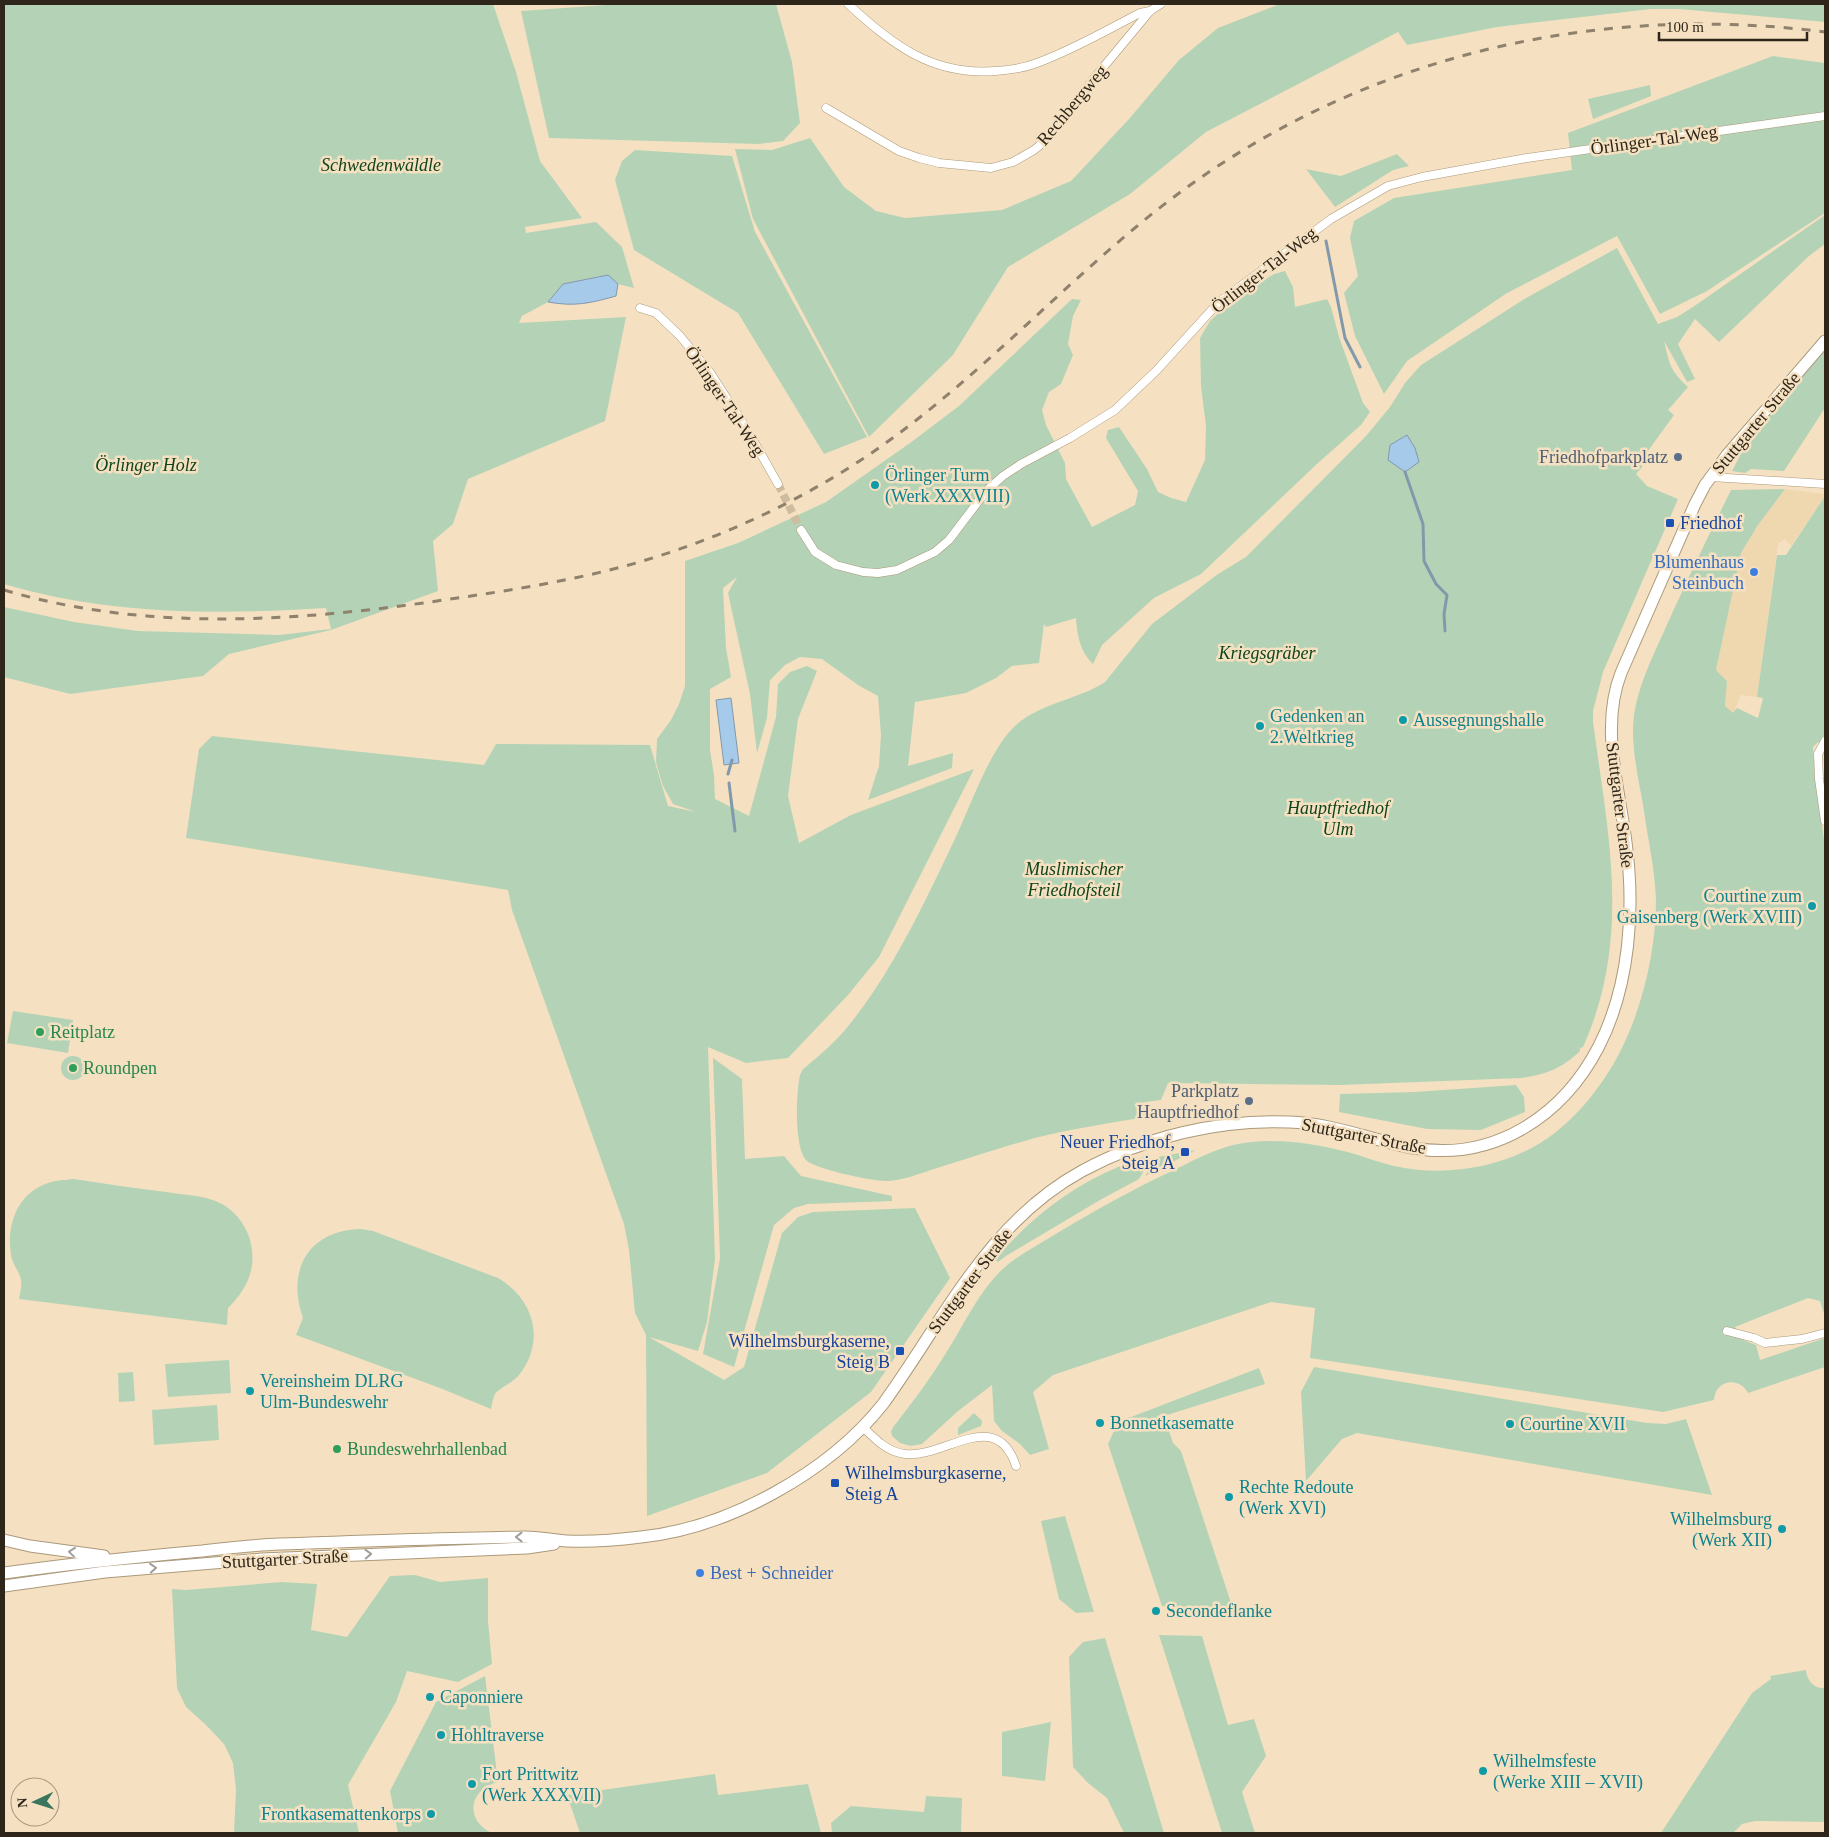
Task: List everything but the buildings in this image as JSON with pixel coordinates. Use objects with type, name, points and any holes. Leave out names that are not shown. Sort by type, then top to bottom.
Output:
[{"type":"main road","name":"Stuttgarter Straße","points":[[4,1586],[105,1572],[262,1559],[526,1548],[568,1541],[652,1536],[691,1527],[756,1501],[802,1476],[838,1450],[863,1427],[893,1390],[951,1302],[998,1238],[1017,1219],[1054,1190],[1081,1172],[1107,1159],[1139,1146],[1182,1133],[1255,1122],[1293,1122],[1321,1125],[1418,1149],[1468,1148],[1502,1139],[1523,1130],[1544,1116],[1568,1093],[1590,1062],[1606,1030],[1618,994],[1629,920],[1628,866],[1611,736],[1611,716],[1616,687],[1625,661],[1700,495],[1711,476],[1825,341]]},
{"type":"main road","name":"Stuttgarter Straße","points":[[4,1573],[121,1558],[276,1544],[524,1536],[568,1541]]},
{"type":"main road","points":[[4,1540],[30,1546],[121,1558]]},
{"type":"street","points":[[848,4],[883,35],[924,60],[943,67],[978,72],[1005,70],[1038,63],[1140,13],[1150,11]]},
{"type":"street","name":"Rechbergweg","points":[[826,108],[890,146],[919,158],[939,163],[991,168],[1013,162],[1029,154],[1045,141],[1150,11],[1161,4]]},
{"type":"street","name":"Örlinger-Tal-Weg","points":[[801,530],[815,552],[836,565],[863,572],[878,573],[897,570],[935,552],[949,540],[988,490],[1003,476],[1115,410],[1157,370],[1218,303],[1331,219],[1388,186],[1422,176],[1527,158],[1825,116]]},
{"type":"street","name":"Örlinger-Tal-Weg","points":[[640,308],[656,312],[680,336],[709,371],[748,431],[778,484]]},
{"type":"street","points":[[1711,476],[1825,484]]},
{"type":"street","points":[[1825,741],[1818,754],[1819,779],[1825,821]]},
{"type":"street","points":[[1727,1331],[1766,1343],[1825,1334]]},
{"type":"street","points":[[863,1427],[883,1445],[905,1454],[932,1451],[977,1436],[989,1437],[1006,1447],[1012,1454],[1016,1466]]},
{"type":"shaded area","points":[[1785,489],[1825,494],[1825,496],[1791,546],[1785,539],[1778,544],[1757,697],[1741,695],[1733,714],[1725,706],[1727,681],[1716,670],[1741,553],[1758,525]]},
{"type":"green space","points":[[4,4],[493,4],[516,72],[540,161],[582,218],[525,227],[526,233],[596,222],[622,247],[634,288],[618,284],[607,275],[563,284],[548,302],[522,316],[519,323],[626,317],[605,421],[468,479],[453,524],[433,541],[438,591],[331,630],[229,654],[203,676],[70,694],[4,677],[4,607],[74,622],[138,631],[279,635],[331,629],[326,608],[245,612],[163,610],[83,602],[4,584]]},
{"type":"green space","points":[[621,4],[776,4],[792,62],[800,123],[783,141],[758,144],[549,138],[521,11]]},
{"type":"green space","points":[[1280,4],[1825,4],[1825,22],[1679,9],[1651,9],[1497,27],[1407,45],[1398,32],[1206,132],[1130,194],[1008,267],[953,355],[869,437],[753,219],[735,149],[772,150],[810,138],[844,187],[876,211],[905,218],[1002,210],[1071,181],[1129,119],[1179,60],[1218,28]]},
{"type":"green space","points":[[1773,56],[1825,63],[1825,213],[1707,291],[1660,314],[1617,236],[1507,293],[1407,361],[1384,394],[1355,336],[1344,293],[1358,276],[1350,238],[1354,221],[1394,198],[1572,170],[1568,133]]},
{"type":"green space","points":[[1650,85],[1651,96],[1593,119],[1588,99]]},
{"type":"green space","points":[[635,150],[732,156],[755,232],[867,437],[824,454],[738,313],[634,250],[615,180],[622,161]]},
{"type":"green space","points":[[1397,154],[1409,166],[1393,170],[1335,207],[1306,169],[1341,176]]},
{"type":"green space","name":"Hauptfriedhof Ulm","points":[[1825,215],[1825,244],[1809,256],[1719,342],[1695,319],[1678,344],[1695,379],[1687,382],[1664,341],[1671,366],[1677,376],[1688,387],[1668,410],[1674,415],[1643,458],[1642,467],[1636,474],[1647,486],[1678,499],[1603,672],[1593,711],[1609,845],[1612,926],[1607,966],[1598,1006],[1580,1051],[1553,1070],[1522,1078],[1340,1085],[1168,1083],[1161,1100],[1145,1102],[1146,1117],[1035,1138],[891,1181],[856,1177],[820,1167],[806,1160],[799,1144],[797,1119],[800,1075],[803,1069],[845,1030],[894,960],[935,881],[989,764],[1011,730],[1032,714],[1082,694],[1105,682],[1152,624],[1218,574],[1246,557],[1366,436],[1390,407],[1405,383],[1421,365],[1526,298],[1617,248],[1658,324],[1677,317],[1693,307]]},
{"type":"green space","points":[[1285,271],[1293,287],[1295,307],[1327,299],[1363,403],[1370,412],[1361,425],[1201,574],[1154,598],[1102,645],[1093,664],[1085,654],[1080,643],[1076,618],[1046,627],[1044,624],[1039,663],[1012,666],[996,678],[966,693],[915,702],[908,766],[953,753],[952,768],[868,800],[879,766],[881,735],[878,696],[858,685],[822,659],[800,657],[785,665],[770,680],[767,718],[757,753],[750,694],[728,593],[737,577],[723,588],[726,648],[731,677],[710,689],[710,750],[715,799],[749,816],[776,717],[778,684],[790,672],[807,666],[817,671],[798,719],[788,796],[799,843],[851,815],[974,769],[879,957],[848,995],[788,1058],[746,1063],[708,1047],[715,1259],[707,1322],[698,1351],[649,1337],[724,1380],[744,1367],[782,1233],[798,1217],[813,1212],[915,1208],[950,1278],[871,1392],[767,1473],[647,1516],[646,1335],[635,1313],[629,1250],[624,1224],[512,910],[508,890],[186,838],[199,749],[212,736],[484,765],[496,744],[650,745],[668,806],[696,812],[673,804],[663,786],[656,762],[657,739],[671,720],[685,686],[685,561],[738,543],[826,502],[959,406],[1072,299],[1081,300],[1073,316],[1068,344],[1073,355],[1061,384],[1049,392],[1042,410],[1046,425],[1065,463],[1066,479],[1092,527],[1135,505],[1138,491],[1106,438],[1108,430],[1119,427],[1147,469],[1158,492],[1186,502],[1205,460],[1206,426],[1201,386],[1200,338],[1210,321],[1234,299],[1274,274]]},
{"type":"green space","points":[[1825,343],[1825,408],[1784,471],[1751,469],[1745,473],[1732,471],[1748,440],[1791,389]]},
{"type":"green space","points":[[1785,489],[1758,525],[1741,553],[1716,670],[1727,681],[1725,706],[1733,713],[1737,708],[1758,718],[1763,698],[1757,697],[1777,555],[1786,555],[1825,496],[1825,741],[1822,744],[1818,742],[1813,747],[1815,778],[1825,846],[1825,1317],[1820,1301],[1808,1298],[1735,1327],[1743,1340],[1756,1345],[1760,1360],[1825,1338],[1825,1367],[1748,1393],[1739,1384],[1734,1382],[1728,1383],[1718,1388],[1714,1400],[1663,1412],[1310,1358],[1315,1308],[1271,1302],[1053,1375],[1033,1392],[1049,1449],[1030,1455],[1020,1444],[1002,1431],[994,1421],[992,1385],[958,1411],[922,1444],[911,1446],[900,1443],[892,1436],[891,1431],[894,1426],[934,1372],[980,1296],[1000,1271],[1022,1254],[1084,1217],[1198,1158],[1233,1145],[1248,1142],[1280,1141],[1328,1148],[1394,1166],[1436,1171],[1457,1170],[1479,1167],[1520,1154],[1556,1132],[1577,1113],[1606,1076],[1627,1036],[1643,992],[1653,945],[1655,889],[1633,739],[1634,715],[1641,685],[1678,601],[1731,490]]},
{"type":"green space","name":"Reitplatz","points":[[13,1011],[73,1020],[68,1053],[7,1043]]},
{"type":"green space","name":"Roundpen","points":[[73,1056],[78,1057],[84,1063],[84,1073],[78,1079],[73,1080],[68,1079],[62,1073],[61,1068],[62,1063],[68,1057]]},
{"type":"green space","points":[[713,1058],[742,1079],[745,1159],[784,1156],[801,1176],[892,1196],[892,1201],[808,1204],[794,1208],[774,1225],[734,1367],[703,1354],[720,1258]]},
{"type":"green space","points":[[1516,1085],[1524,1097],[1525,1112],[1481,1130],[1427,1129],[1339,1112],[1340,1094],[1415,1092]]},
{"type":"green space","points":[[1196,1150],[1145,1176],[1158,1157]]},
{"type":"green space","points":[[1148,1156],[1148,1164],[1139,1179],[1100,1200],[998,1262],[995,1260],[1036,1218],[1067,1194],[1100,1175]]},
{"type":"green space","points":[[74,1179],[202,1197],[222,1204],[234,1213],[243,1224],[249,1236],[252,1250],[252,1267],[247,1282],[239,1296],[228,1308],[227,1325],[19,1299],[21,1280],[12,1258],[10,1244],[12,1222],[16,1212],[28,1194],[37,1188],[51,1182]]},
{"type":"green space","points":[[361,1229],[373,1231],[498,1278],[520,1297],[528,1309],[532,1322],[534,1335],[532,1348],[527,1362],[519,1375],[495,1394],[491,1409],[440,1388],[296,1335],[303,1318],[298,1301],[297,1284],[300,1269],[306,1256],[315,1245],[327,1237],[343,1231]]},
{"type":"green space","points":[[229,1360],[231,1393],[168,1397],[165,1364]]},
{"type":"green space","points":[[1314,1367],[1647,1423],[1666,1424],[1686,1419],[1712,1495],[1357,1433],[1342,1439],[1306,1481],[1301,1392]]},
{"type":"green space","points":[[1259,1368],[1265,1384],[1164,1416],[1173,1443],[1181,1451],[1234,1612],[1162,1606],[1108,1444],[1118,1422]]},
{"type":"green space","points":[[133,1372],[135,1401],[119,1402],[118,1373]]},
{"type":"green space","points":[[217,1405],[219,1440],[154,1445],[152,1410]]},
{"type":"green space","points":[[974,1413],[982,1421],[981,1426],[958,1435],[958,1428]]},
{"type":"green space","points":[[1065,1516],[1094,1612],[1076,1613],[1059,1599],[1041,1521]]},
{"type":"green space","points":[[415,1575],[440,1582],[488,1578],[488,1621],[492,1664],[458,1682],[407,1671],[396,1702],[348,1785],[359,1833],[234,1833],[236,1789],[233,1763],[224,1744],[186,1707],[177,1688],[172,1589],[186,1590],[282,1582],[317,1584],[311,1630],[347,1637],[390,1576]]},
{"type":"green space","points":[[1159,1635],[1202,1636],[1228,1725],[1254,1719],[1266,1756],[1242,1792],[1255,1833],[1222,1833]]},
{"type":"green space","points":[[1105,1638],[1164,1833],[1124,1833],[1107,1798],[1088,1783],[1073,1767],[1069,1657],[1083,1642]]},
{"type":"green space","points":[[1806,1670],[1808,1678],[1814,1686],[1825,1688],[1825,1822],[1755,1821],[1742,1824],[1733,1833],[1661,1833],[1752,1693],[1771,1679],[1770,1676]]},
{"type":"green space","points":[[485,1676],[498,1782],[481,1791],[476,1798],[474,1813],[477,1821],[492,1833],[398,1833],[390,1791],[436,1702]]},
{"type":"green space","points":[[1051,1722],[1045,1781],[1002,1776],[1002,1732]]},
{"type":"green space","points":[[715,1774],[718,1795],[808,1784],[821,1833],[580,1833],[567,1795]]},
{"type":"green space","points":[[926,1796],[962,1798],[961,1833],[832,1833],[831,1823],[851,1806],[924,1812]]},
{"type":"water","points":[[608,275],[618,284],[616,296],[583,304],[548,302],[563,284]]},
{"type":"water","points":[[1407,435],[1415,448],[1419,462],[1405,472],[1388,460],[1390,445]]},
{"type":"water","points":[[731,698],[739,763],[724,765],[716,700]]},
{"type":"waterway","points":[[1326,241],[1345,338],[1360,367]]},
{"type":"waterway","points":[[1405,472],[1423,524],[1424,561],[1436,584],[1447,595],[1444,614],[1445,631]]},
{"type":"waterway","points":[[728,774],[732,760]]},
{"type":"waterway","points":[[729,783],[735,831]]},
{"type":"tunnel","points":[[778,484],[801,530]]},
{"type":"railway","points":[[4,590],[56,603],[109,612],[162,617],[269,618],[377,609],[430,602],[534,586],[636,563],[698,543],[758,518],[815,488],[870,454],[906,428],[973,373],[1136,227],[1211,171],[1290,124],[1373,86],[1459,57],[1548,37],[1639,26],[1732,25],[1825,32]]},
{"type":"place","name":"Friedhofparkplatz","points":[[1678,457]]},
{"type":"place","name":"Örlinger Turm (Werk XXXVIII)","points":[[875,485]]},
{"type":"place","name":"Friedhof","points":[[1670,523]]},
{"type":"place","name":"Blumenhaus Steinbuch","points":[[1754,572]]},
{"type":"place","name":"Aussegnungshalle","points":[[1403,720]]},
{"type":"place","name":"Gedenken an 2.Weltkrieg","points":[[1260,726]]},
{"type":"place","name":"Courtine zum Gaisenberg (Werk XVIII)","points":[[1812,906]]},
{"type":"place","name":"Reitplatz","points":[[40,1032]]},
{"type":"place","name":"Roundpen","points":[[73,1068]]},
{"type":"place","name":"Parkplatz Hauptfriedhof","points":[[1249,1101]]},
{"type":"place","name":"Neuer Friedhof, Steig A","points":[[1185,1152]]},
{"type":"place","name":"Wilhelmsburgkaserne, Steig B","points":[[900,1351]]},
{"type":"place","name":"Vereinsheim DLRG Ulm-Bundeswehr","points":[[250,1391]]},
{"type":"place","name":"Bonnetkasematte","points":[[1100,1423]]},
{"type":"place","name":"Courtine XVII","points":[[1510,1424]]},
{"type":"place","name":"Bundeswehrhallenbad","points":[[337,1449]]},
{"type":"place","name":"Wilhelmsburgkaserne, Steig A","points":[[835,1483]]},
{"type":"place","name":"Rechte Redoute (Werk XVI)","points":[[1229,1497]]},
{"type":"place","name":"Wilhelmsburg (Werk XII)","points":[[1782,1529]]},
{"type":"place","name":"Best + Schneider","points":[[700,1573]]},
{"type":"place","name":"Secondeflanke","points":[[1156,1611]]},
{"type":"place","name":"Caponniere","points":[[430,1697]]},
{"type":"place","name":"Hohltraverse","points":[[441,1735]]},
{"type":"place","name":"Wilhelmsfeste (Werke XIII – XVII)","points":[[1483,1771]]},
{"type":"place","name":"Fort Prittwitz (Werk XXXVII)","points":[[472,1784]]},
{"type":"place","name":"Frontkasemattenkorps","points":[[431,1814]]},
{"type":"park label","name":"Schwedenwäldle","points":[[381,165]]},
{"type":"park label","name":"Örlinger Holz","points":[[146,465]]},
{"type":"park label","name":"Kriegsgräber","points":[[1267,653]]},
{"type":"park label","name":"Muslimischer Friedhofsteil","points":[[1074,880]]}]
